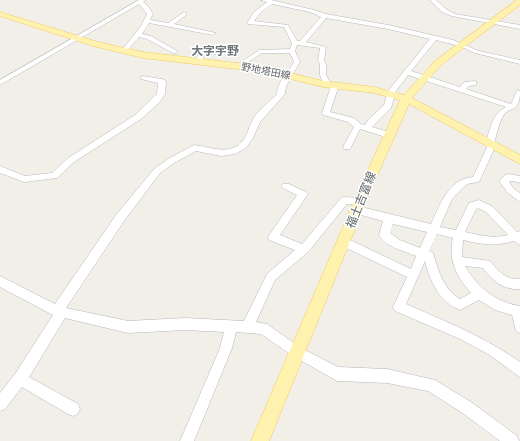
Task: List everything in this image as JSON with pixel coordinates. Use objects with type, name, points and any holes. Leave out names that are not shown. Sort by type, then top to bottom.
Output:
[{"type":"main road","name":"福土吉富線","points":[[260,441],[359,205],[406,99],[423,78],[438,63],[520,2]]},
{"type":"main road","name":"野地塔田線","points":[[0,14],[76,38],[124,51],[163,58],[240,65],[331,85],[374,90],[391,94],[406,99],[520,160]]},
{"type":"street","points":[[294,6],[301,0]]},
{"type":"street","points":[[433,0],[439,4],[444,11],[454,15],[520,27]]},
{"type":"street","points":[[0,83],[142,1],[150,14],[144,27],[124,51]]},
{"type":"street","points":[[389,135],[358,126],[351,120],[326,113],[331,85],[323,75],[323,64],[321,61],[323,47],[298,43],[283,24],[250,23],[253,15],[267,1],[294,6],[325,16],[388,27],[434,38],[462,45],[477,52],[520,62]]},
{"type":"street","points":[[169,25],[184,14]]},
{"type":"street","points":[[292,51],[325,16]]},
{"type":"street","points":[[146,21],[213,33]]},
{"type":"street","points":[[138,35],[150,37],[175,52]]},
{"type":"street","points":[[367,129],[372,121],[388,106],[392,91],[434,38]]},
{"type":"street","points":[[198,62],[204,50],[216,52]]},
{"type":"street","points":[[240,65],[261,51],[292,51]]},
{"type":"street","points":[[0,404],[20,379],[59,312],[120,218],[157,171],[171,161],[195,148],[222,153],[232,152],[243,146],[249,138],[256,121],[280,94],[281,86],[290,75],[297,62],[292,51]]},
{"type":"street","points":[[406,72],[462,90],[520,113]]},
{"type":"street","points":[[0,169],[24,179],[54,176],[71,160],[138,116],[156,101],[161,94],[162,81],[143,78]]},
{"type":"street","points":[[462,90],[467,84],[473,83]]},
{"type":"street","points":[[520,93],[510,108],[502,112],[498,117],[491,144],[476,180],[465,181],[448,197],[422,252],[399,307],[464,335],[492,350],[520,370]]},
{"type":"street","points":[[347,147],[358,126]]},
{"type":"street","points":[[520,180],[508,177],[504,181],[510,190],[520,198]]},
{"type":"street","points":[[286,186],[303,194],[274,237],[304,249]]},
{"type":"street","points":[[248,327],[271,277],[304,249],[345,200],[389,219],[458,235],[486,241],[519,238]]},
{"type":"street","points":[[519,238],[489,209],[479,204],[472,206],[458,235],[456,252],[457,261],[470,286],[479,294],[499,306],[518,311],[520,327]]},
{"type":"street","points":[[389,219],[384,235],[396,243],[429,256],[433,272],[440,287],[449,299],[460,305],[479,294]]},
{"type":"street","points":[[344,242],[413,274]]},
{"type":"street","points":[[457,261],[486,264],[498,278],[507,284],[520,284]]},
{"type":"street","points":[[0,281],[59,312],[128,327],[185,324],[263,328],[297,352],[337,374],[387,376],[430,385],[466,407],[512,441]]},
{"type":"street","points":[[187,441],[226,348],[231,326]]},
{"type":"street","points":[[20,379],[74,409]]},
{"type":"district","name":"大字宇野","points":[[215,51]]}]
